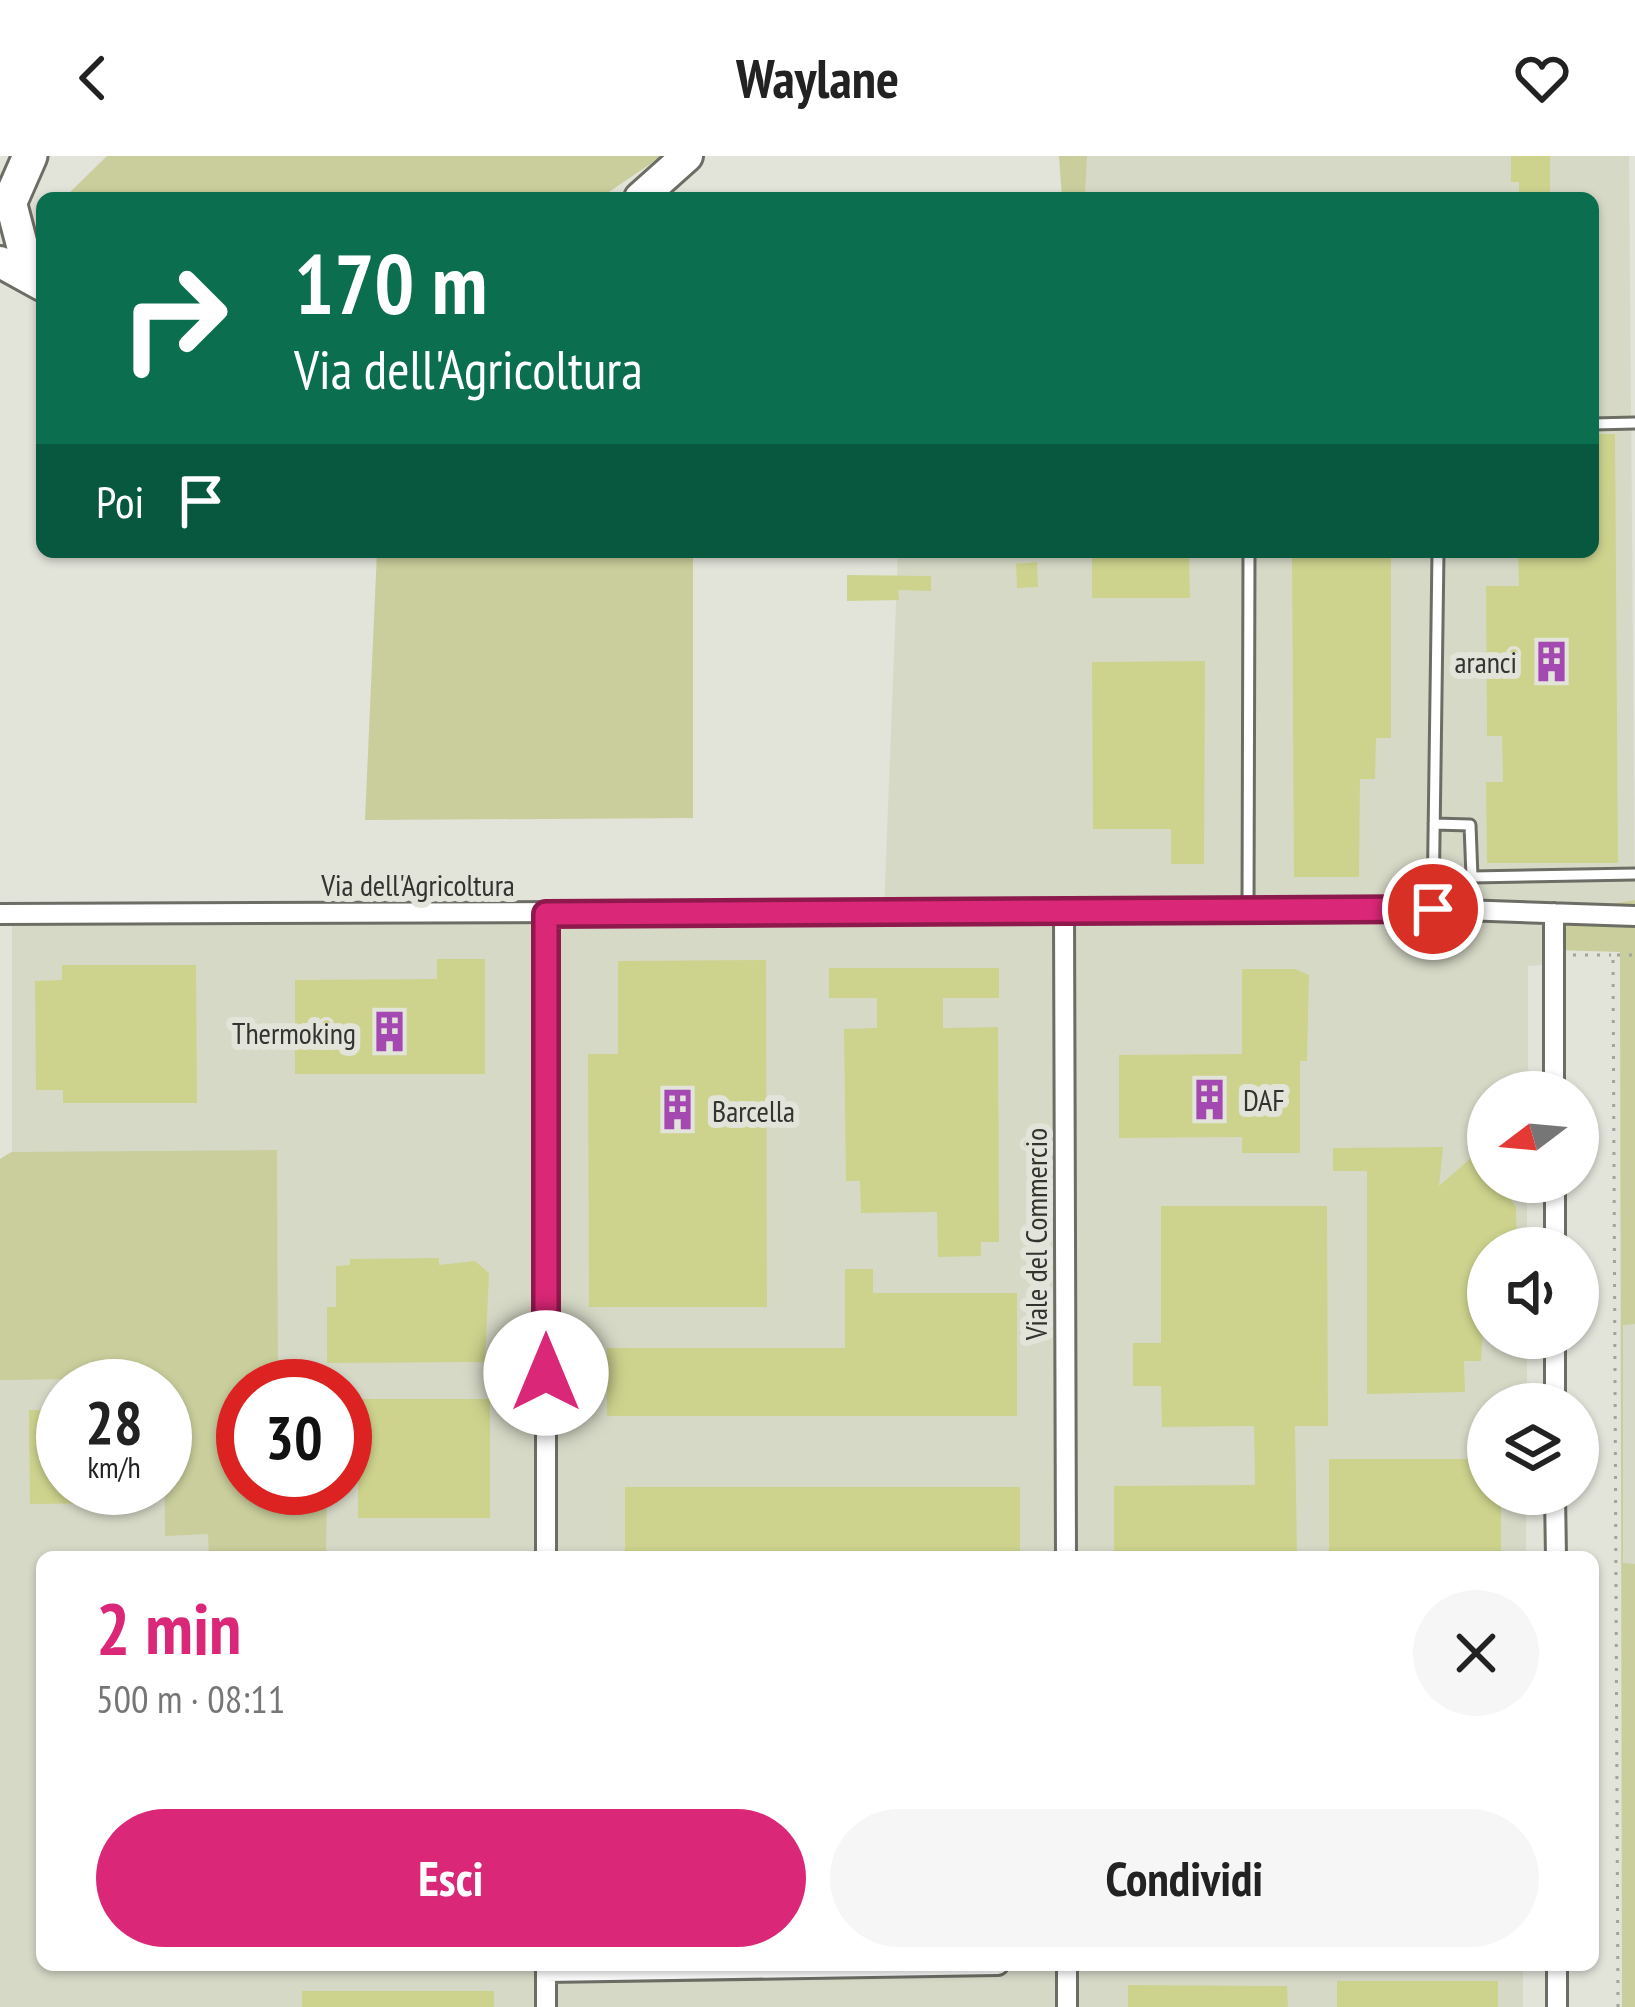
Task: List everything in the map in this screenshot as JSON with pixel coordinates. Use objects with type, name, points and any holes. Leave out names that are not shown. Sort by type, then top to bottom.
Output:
[{"type":"highway","points":[[6,198],[30,156]]},
{"type":"main road","points":[[647,192],[687,156]]},
{"type":"main road","points":[[6,198],[23,249],[36,267]]},
{"type":"main road","points":[[0,262],[36,282]]},
{"type":"street","name":"Via dell'Agricoltura","points":[[0,914],[1433,909],[1633,918]]},
{"type":"street","name":"Viale del Commercio","points":[[1064,911],[1066,1551]]},
{"type":"street","points":[[1554,913],[1554,1071]]},
{"type":"street","points":[[546,914],[546,1551]]},
{"type":"street","points":[[1556,1515],[1556,1551]]},
{"type":"street","points":[[546,1971],[546,2007]]},
{"type":"street","points":[[1067,1971],[1067,2007]]},
{"type":"street","points":[[1557,1971],[1557,2007]]},
{"type":"lane","points":[[1599,424],[1635,423]]},
{"type":"lane","points":[[1248,910],[1249,558]]},
{"type":"lane","points":[[1433,909],[1438,558]]},
{"type":"lane","points":[[1434,824],[1470,824],[1472,877],[1635,874]]},
{"type":"path","points":[[1613,955],[1618,2007]]},
{"type":"path","points":[[1554,956],[1635,955]]},
{"type":"shaded area","points":[[1087,156],[1629,156],[1635,900],[1553,914],[1557,950],[1541,965],[1528,966],[1528,1071],[1467,1071],[1467,1203],[1527,1203],[1527,1227],[1467,1227],[1467,1359],[1527,1359],[1527,1383],[1467,1383],[1467,1515],[1526,1515],[1526,1551],[36,1551],[36,1971],[1523,1971],[1523,2007],[0,2007],[0,1159],[12,1151],[12,912],[884,910],[898,558],[1599,558],[1599,192],[1085,192]]},
{"type":"shaded area","points":[[1623,1324],[1635,1324],[1635,1564],[1623,1564]]},
{"type":"green space","points":[[107,156],[662,156],[609,192],[70,192]]},
{"type":"green space","points":[[1059,156],[1087,156],[1085,192],[1062,192]]},
{"type":"green space","points":[[377,558],[693,558],[693,818],[365,820]]},
{"type":"green space","points":[[1635,900],[1635,1324],[1623,1325],[1623,1563],[1635,1564],[1635,2007],[1622,2007],[1620,952],[1557,950],[1553,913]]},
{"type":"green space","points":[[277,1150],[278,1359],[216,1359],[216,1515],[327,1515],[326,1551],[209,1551],[208,1534],[165,1536],[165,1515],[192,1515],[192,1359],[36,1359],[36,1380],[0,1380],[0,1159],[12,1152]]},
{"type":"building","points":[[1511,156],[1550,156],[1550,192],[1519,192],[1519,182],[1511,182]]},
{"type":"building","name":"aranci","points":[[1599,434],[1615,434],[1618,863],[1487,863],[1486,782],[1503,782],[1502,736],[1487,736],[1486,586],[1519,586],[1518,558],[1599,558]]},
{"type":"building","points":[[1092,558],[1189,558],[1190,598],[1092,598]]},
{"type":"building","points":[[1292,558],[1391,558],[1391,738],[1376,738],[1375,779],[1360,779],[1359,877],[1294,877]]},
{"type":"building","points":[[1037,562],[1038,587],[1017,588],[1016,564]]},
{"type":"building","points":[[847,575],[931,576],[931,591],[898,590],[899,600],[847,601]]},
{"type":"building","points":[[1205,661],[1204,864],[1171,864],[1171,829],[1093,829],[1092,662]]},
{"type":"building","name":"Thermoking","points":[[437,959],[485,959],[485,1074],[295,1074],[295,980],[437,979]]},
{"type":"building","points":[[766,960],[767,1307],[589,1307],[588,1054],[618,1054],[618,961]]},
{"type":"building","points":[[62,965],[196,965],[197,1103],[63,1103],[63,1090],[36,1090],[35,981],[62,980]]},
{"type":"building","points":[[829,968],[999,968],[999,998],[943,998],[943,1028],[998,1027],[999,1242],[981,1242],[981,1256],[938,1257],[937,1212],[861,1213],[860,1181],[846,1181],[844,1029],[877,1028],[877,998],[829,998]]},
{"type":"building","name":"DAF","points":[[1242,969],[1295,969],[1309,975],[1307,1061],[1300,1061],[1300,1153],[1242,1153],[1242,1137],[1119,1138],[1119,1055],[1242,1054]]},
{"type":"building","points":[[1443,1147],[1439,1186],[1467,1162],[1467,1203],[1513,1203],[1516,1207],[1516,1227],[1467,1227],[1467,1359],[1481,1359],[1464,1361],[1465,1392],[1367,1394],[1367,1171],[1333,1171],[1333,1148]]},
{"type":"building","points":[[1161,1206],[1327,1206],[1328,1426],[1295,1426],[1297,1551],[1114,1551],[1114,1486],[1255,1485],[1254,1426],[1162,1427],[1161,1386],[1133,1386],[1133,1343],[1161,1343]]},
{"type":"building","points":[[439,1258],[439,1265],[475,1261],[489,1273],[485,1362],[327,1359],[327,1307],[336,1307],[336,1266],[350,1265],[350,1259]]},
{"type":"building","points":[[845,1269],[873,1269],[873,1293],[1017,1293],[1017,1416],[607,1416],[607,1348],[845,1348]]},
{"type":"building","points":[[372,1399],[490,1399],[490,1518],[358,1518],[372,1515]]},
{"type":"building","points":[[29,1410],[36,1410],[36,1504],[30,1504]]},
{"type":"building","points":[[1329,1459],[1467,1459],[1467,1515],[1501,1515],[1501,1551],[1329,1551]]},
{"type":"building","points":[[625,1487],[1020,1487],[1020,1551],[625,1551]]},
{"type":"building","points":[[1337,1981],[1498,1981],[1498,2007],[1337,2007]]},
{"type":"building","points":[[1128,1985],[1287,1986],[1288,2007],[1128,2007]]},
{"type":"building","points":[[302,1991],[494,1991],[494,2007],[302,2007]]},
{"type":"place","name":"aranci","points":[[1551,661]]},
{"type":"place","name":"Thermoking","points":[[390,1032]]},
{"type":"place","name":"DAF","points":[[1209,1099]]},
{"type":"place","name":"Barcella","points":[[678,1110]]},
{"type":"route","points":[[546,1373],[546,914],[1433,909]]}]
